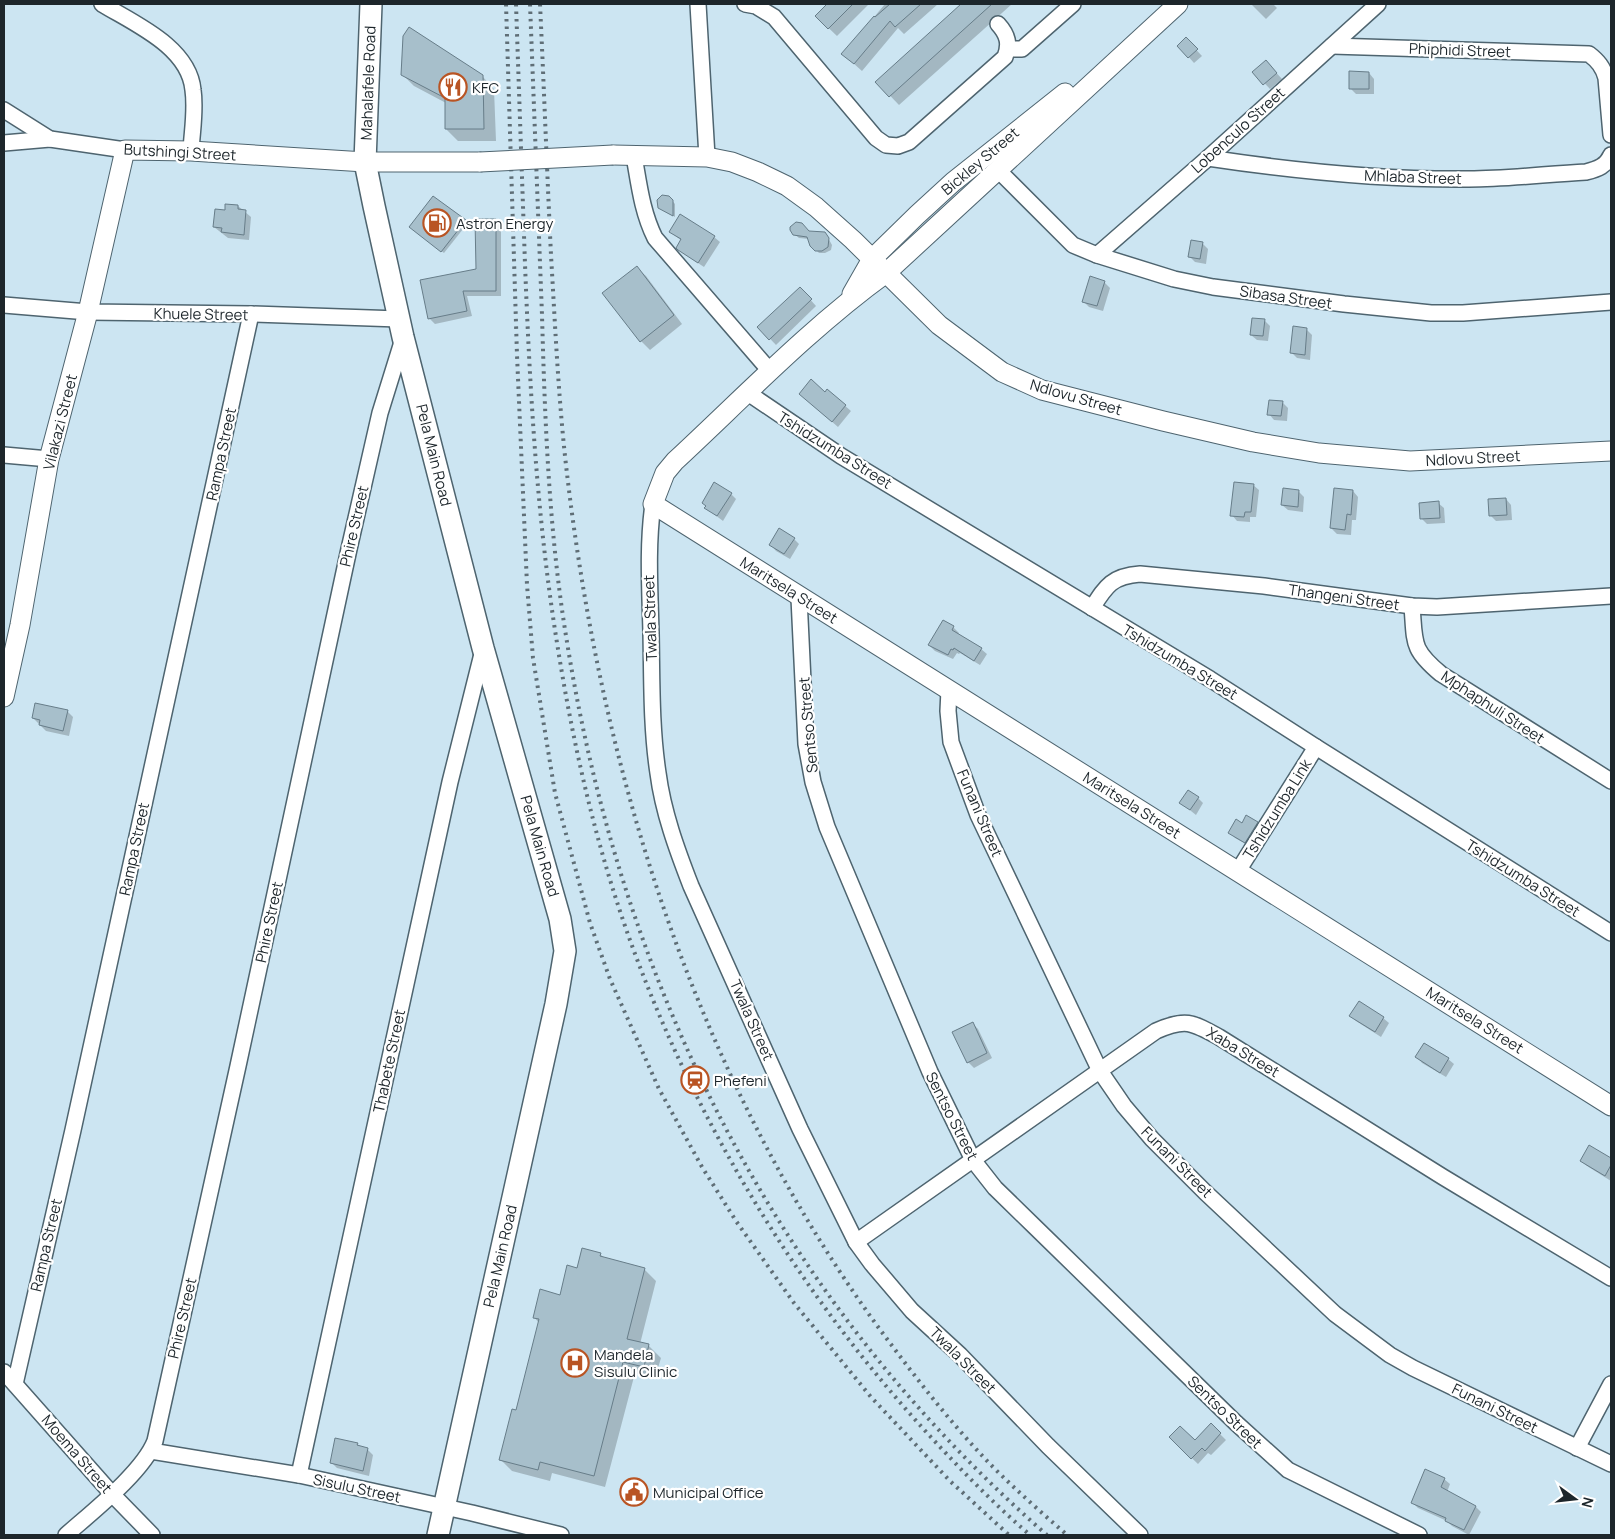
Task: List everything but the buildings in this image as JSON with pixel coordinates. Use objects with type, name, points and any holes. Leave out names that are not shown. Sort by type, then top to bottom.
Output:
[{"type":"main road","name":"Mahalafele Road","points":[[365,162],[371,4]]},
{"type":"main road","name":"Pela Main Road","points":[[365,162],[401,328],[483,648],[560,919],[565,951],[556,1004],[438,1535]]},
{"type":"street","points":[[102,4],[172,49],[184,63],[191,76],[194,90],[191,152]]},
{"type":"street","points":[[698,4],[707,157]]},
{"type":"street","points":[[745,4],[756,6],[774,17],[867,129],[886,146],[898,146],[909,142],[1005,57],[1008,42],[1005,31],[998,24]]},
{"type":"street","points":[[1008,49],[1022,49],[1073,4]]},
{"type":"street","name":"Bickley Street","points":[[653,504],[665,473],[675,461],[849,300],[886,273],[1178,4]]},
{"type":"street","name":"Lobenculo Street","points":[[1098,255],[1378,4]]},
{"type":"street","name":"Bickley Street","points":[[849,300],[872,259],[916,215],[975,165],[1101,65],[1133,44]]},
{"type":"street","name":"Phiphidi Street","points":[[1332,46],[1589,54],[1598,61],[1606,78],[1611,136]]},
{"type":"street","name":"Butshingi Street","points":[[4,110],[50,139],[125,150],[365,162],[480,162]]},
{"type":"street","points":[[4,143],[50,139]]},
{"type":"street","name":"Vilakazi Street","points":[[4,697],[7,664],[20,625],[49,460],[88,312],[125,150]]},
{"type":"street","name":"Ndlovu Street","points":[[480,162],[613,155],[707,157],[732,162],[787,186],[816,207],[940,325],[1002,372],[1042,390],[1163,421],[1253,442],[1319,453],[1410,461],[1611,451]]},
{"type":"street","name":"Mhlaba Street","points":[[1208,158],[1282,169],[1343,175],[1470,179],[1586,172],[1608,163],[1611,155]]},
{"type":"street","points":[[634,156],[642,204],[648,224],[655,238],[770,372]]},
{"type":"street","name":"Sibasa Street","points":[[998,170],[1074,245],[1098,255],[1174,279],[1213,287],[1396,310],[1463,313],[1611,302]]},
{"type":"street","name":"Khuele Street","points":[[4,305],[88,312],[251,314],[401,328]]},
{"type":"street","name":"Rampa Street","points":[[15,1384],[73,1130],[251,314]]},
{"type":"street","name":"Phire Street","points":[[66,1535],[134,1472],[151,1451],[155,1441],[347,558],[401,328]]},
{"type":"street","name":"Tshidzumba Street","points":[[748,393],[841,456],[1210,679],[1611,933]]},
{"type":"street","points":[[4,455],[49,460]]},
{"type":"street","name":"Maritsela Street","points":[[653,504],[799,598],[949,690],[1611,1106]]},
{"type":"street","name":"Twala Street","points":[[653,504],[650,526],[649,571],[655,748],[658,775],[670,825],[691,886],[800,1129],[856,1242],[884,1279],[912,1311],[960,1355],[1048,1446],[1140,1535]]},
{"type":"street","name":"Thangeni Street","points":[[1092,608],[1105,588],[1113,581],[1124,576],[1140,574],[1264,586],[1412,606],[1437,607],[1611,596]]},
{"type":"street","name":"Sentso Street","points":[[799,598],[806,744],[813,782],[826,827],[930,1072],[973,1160],[995,1188],[1271,1456],[1303,1479],[1419,1535]]},
{"type":"street","name":"Mphaphuli Street","points":[[1412,606],[1416,647],[1422,658],[1431,666],[1441,674],[1609,775]]},
{"type":"street","name":"Thabete Street","points":[[299,1476],[450,782],[483,648]]},
{"type":"street","name":"Funani Street","points":[[949,690],[948,711],[951,742],[974,806],[1100,1071],[1124,1106],[1152,1139],[1335,1314],[1371,1342],[1398,1359],[1611,1464]]},
{"type":"street","name":"Tshidzumba Link","points":[[1238,871],[1316,747]]},
{"type":"street","name":"Xaba Street","points":[[856,1242],[1156,1032],[1172,1024],[1184,1022],[1198,1025],[1254,1058],[1452,1182],[1611,1278]]},
{"type":"street","name":"Moema Street","points":[[4,1372],[112,1494],[152,1535]]},
{"type":"street","points":[[1577,1448],[1611,1384]]},
{"type":"street","name":"Sisulu Street","points":[[151,1451],[299,1476],[444,1506],[561,1535]]},
{"type":"railway","points":[[506,4],[517,355],[527,585],[533,658],[555,793],[590,923],[610,979],[659,1089],[702,1167],[736,1221],[794,1303],[871,1397],[950,1481],[1009,1535]]},
{"type":"railway","points":[[516,4],[529,361],[545,553],[570,719],[594,824],[625,926],[651,996],[681,1064],[714,1131],[751,1196],[791,1259],[834,1320],[880,1379],[953,1461],[1030,1535]]},
{"type":"railway","points":[[530,4],[546,438],[556,561],[567,642],[593,771],[628,896],[673,1016],[728,1132],[792,1242],[867,1346],[952,1444],[1047,1535]]},
{"type":"railway","points":[[540,4],[551,255],[559,381],[565,456],[581,572],[603,688],[631,803],[666,915],[708,1025],[758,1131],[815,1233],[881,1331],[949,1418],[993,1467],[1067,1535]]},
{"type":"place","name":"KFC","points":[[453,87]]},
{"type":"place","name":"Astron Energy","points":[[437,223]]},
{"type":"place","name":"Phefeni","points":[[695,1080]]},
{"type":"place","name":"Mandela Sisulu Clinic","points":[[575,1363]]},
{"type":"place","name":"Municipal Office","points":[[634,1492]]}]
